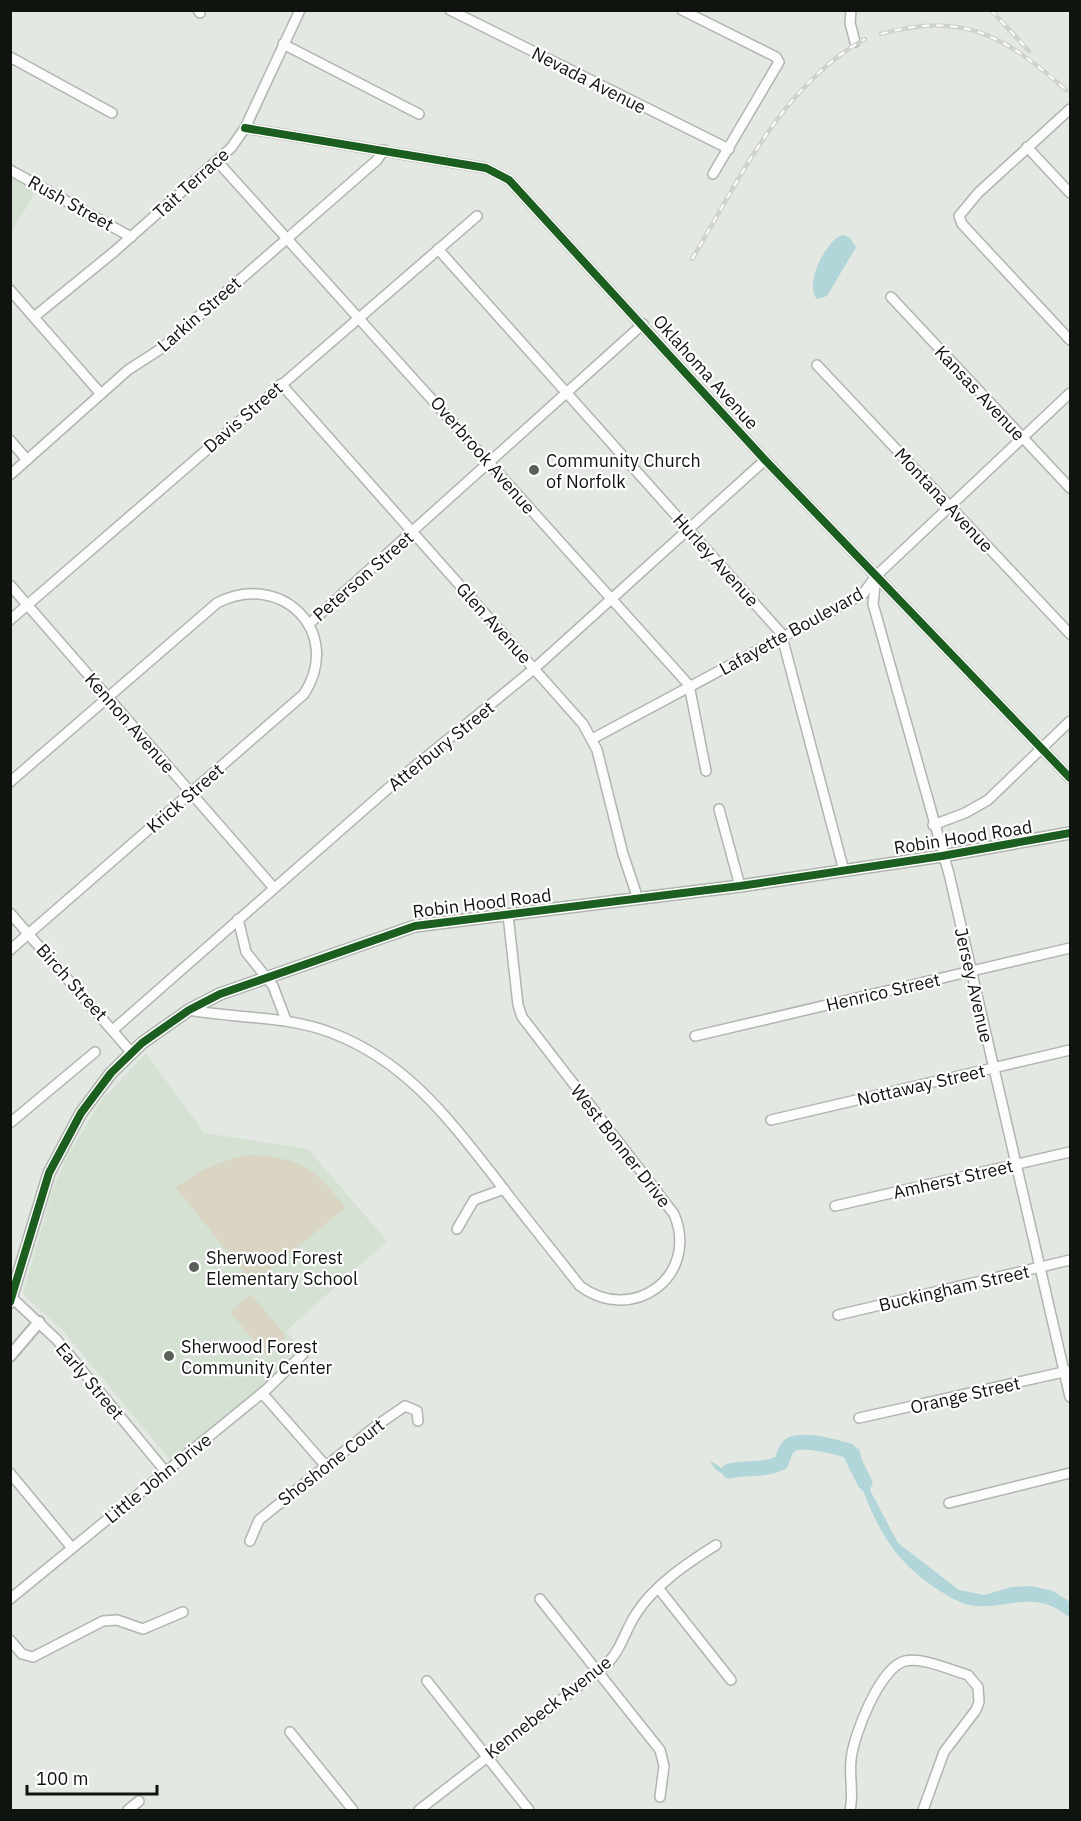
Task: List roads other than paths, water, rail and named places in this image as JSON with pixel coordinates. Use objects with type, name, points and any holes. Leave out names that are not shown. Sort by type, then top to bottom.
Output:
[{"type":"street","name":"Tait Terrace","points":[[34,317],[131,237],[231,148],[245,128],[300,10]]},
{"type":"street","name":"Nevada Avenue","points":[[450,10],[729,149]]},
{"type":"street","points":[[682,10],[776,57],[779,62],[713,174]]},
{"type":"street","points":[[851,10],[850,22],[855,42]]},
{"type":"street","points":[[283,44],[419,114]]},
{"type":"street","points":[[10,57],[112,113]]},
{"type":"street","points":[[1071,109],[978,194],[960,216],[962,224],[1071,340]]},
{"type":"street","name":"Oklahoma Avenue","points":[[245,128],[486,168],[509,180],[765,460],[1071,778]]},
{"type":"street","points":[[1027,147],[1071,193]]},
{"type":"street","name":"Larkin Street","points":[[10,475],[128,370],[162,348],[377,160],[384,150]]},
{"type":"street","name":"Overbrook Avenue","points":[[218,161],[690,687]]},
{"type":"street","name":"Rush Street","points":[[10,170],[131,237]]},
{"type":"street","name":"Davis Street","points":[[10,620],[477,216]]},
{"type":"street","name":"Hurley Avenue","points":[[438,249],[774,625],[782,638],[844,871]]},
{"type":"street","points":[[10,290],[101,394]]},
{"type":"street","name":"Kansas Avenue","points":[[891,297],[1071,488]]},
{"type":"street","name":"Peterson Street","points":[[10,782],[217,603],[227,598],[252,593],[276,597],[299,611],[309,624],[643,324]]},
{"type":"street","name":"Montana Avenue","points":[[818,365],[1071,634]]},
{"type":"street","name":"Glen Avenue","points":[[281,384],[583,724],[592,739],[623,854],[638,899]]},
{"type":"street","name":"Lafayette Boulevard","points":[[592,739],[853,600],[869,587],[876,576],[949,505],[1071,393]]},
{"type":"street","points":[[10,440],[27,460]]},
{"type":"street","name":"Atterbury Street","points":[[114,1029],[425,757],[535,668],[765,460]]},
{"type":"street","name":"Jersey Avenue","points":[[876,576],[873,604],[971,971],[1040,1268],[1068,1372],[1071,1397]]},
{"type":"street","name":"Kennon Avenue","points":[[10,585],[274,888]]},
{"type":"street","name":"Krick Street","points":[[10,950],[304,694],[315,667],[314,637],[309,624]]},
{"type":"street","points":[[690,687],[706,771]]},
{"type":"street","points":[[933,825],[966,813],[988,800],[1071,721]]},
{"type":"street","points":[[719,809],[740,886]]},
{"type":"street","name":"Robin Hood Road","points":[[11,1298],[40,1199],[58,1151],[95,1092],[131,1052],[189,1010],[220,993],[409,927],[740,886],[942,856],[1071,833]]},
{"type":"street","name":"Birch Street","points":[[10,913],[114,1029],[131,1052]]},
{"type":"street","name":"West Bonner Drive","points":[[189,1010],[286,1020],[333,1033],[365,1048],[408,1077],[442,1110],[580,1286],[599,1297],[621,1301],[642,1296],[662,1283],[676,1261],[680,1233],[674,1214],[522,1017],[518,1005],[508,915]]},
{"type":"street","points":[[238,920],[246,952],[279,998],[286,1020]]},
{"type":"street","name":"Henrico Street","points":[[695,1036],[1071,948]]},
{"type":"street","name":"Nottaway Street","points":[[771,1120],[1071,1050]]},
{"type":"street","points":[[10,1123],[95,1052]]},
{"type":"street","name":"Amherst Street","points":[[835,1206],[1071,1152]]},
{"type":"street","points":[[456,1229],[474,1200],[504,1189]]},
{"type":"street","name":"Buckingham Street","points":[[838,1315],[1071,1260]]},
{"type":"street","name":"Early Street","points":[[11,1298],[39,1322],[165,1471]]},
{"type":"street","points":[[10,1356],[39,1322]]},
{"type":"street","name":"Little John Drive","points":[[10,1599],[262,1393],[303,1354]]},
{"type":"street","name":"Orange Street","points":[[859,1418],[1068,1372]]},
{"type":"street","points":[[262,1393],[325,1465]]},
{"type":"street","name":"Shoshone Court","points":[[250,1541],[260,1520],[325,1465],[403,1407],[414,1407],[418,1421]]},
{"type":"street","points":[[10,1473],[72,1548]]},
{"type":"street","points":[[949,1503],[1071,1473]]},
{"type":"street","name":"Kennebeck Avenue","points":[[418,1810],[597,1671],[621,1648],[635,1614],[659,1589],[716,1545]]},
{"type":"street","points":[[659,1589],[731,1680]]},
{"type":"street","points":[[540,1599],[660,1750],[664,1766],[660,1797]]},
{"type":"street","points":[[10,1640],[22,1654],[33,1657],[103,1621],[117,1620],[143,1629],[183,1612]]},
{"type":"street","points":[[850,1810],[851,1757],[858,1729],[886,1673],[897,1664],[912,1660],[968,1676],[978,1687],[980,1695],[976,1710],[953,1737],[941,1758],[923,1810]]},
{"type":"street","points":[[427,1681],[529,1810]]},
{"type":"street","points":[[290,1732],[353,1810]]},
{"type":"street","points":[[128,1810],[139,1801]]},
{"type":"water","points":[[843,235],[849,237],[856,247],[827,296],[817,299],[813,292],[813,284],[819,263],[830,244]]},
{"type":"water","points":[[804,1441],[838,1442],[859,1449],[871,1492],[898,1543],[959,1590],[984,1595],[1012,1587],[1031,1586],[1053,1591],[1070,1602],[1070,1618],[1056,1608],[1043,1603],[1018,1602],[979,1606],[965,1604],[937,1589],[901,1559],[892,1547],[870,1508],[853,1462],[840,1445],[788,1448],[788,1446],[781,1451],[778,1467],[767,1472],[724,1474],[719,1472],[709,1460],[725,1470],[771,1466],[782,1445]]},
{"type":"waterway","points":[[729,1471],[761,1468],[781,1463],[789,1446],[801,1442],[827,1445],[849,1451],[865,1483]]},
{"type":"railway","points":[[991,10],[1029,51]]},
{"type":"railway","points":[[881,34],[936,25],[959,27],[981,33],[1023,55],[1066,90]]},
{"type":"railway","points":[[692,259],[746,167],[786,108],[809,82],[835,59],[865,39]]},
{"type":"place","name":"Community Church of Norfolk","points":[[534,470]]},
{"type":"place","name":"Sherwood Forest Elementary School","points":[[194,1267]]},
{"type":"place","name":"Sherwood Forest Community Center","points":[[169,1356]]}]
